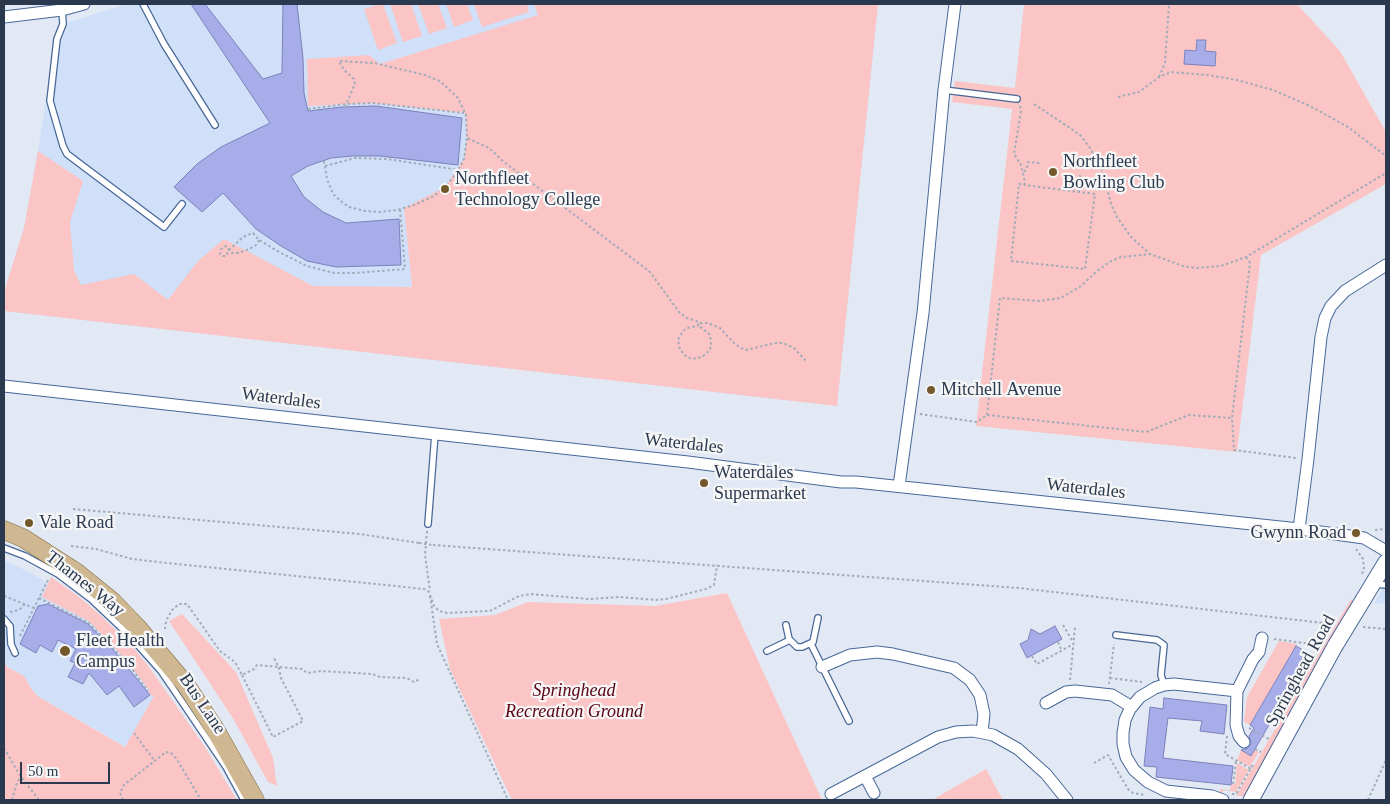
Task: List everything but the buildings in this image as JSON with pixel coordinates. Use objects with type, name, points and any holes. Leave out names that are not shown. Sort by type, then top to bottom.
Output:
[{"type":"main road","name":"Thames Way","points":[[4,530],[23,538],[76,572],[113,602],[137,627],[186,685],[215,729],[255,800]]},
{"type":"main road","name":"Springhead Road","points":[[1251,800],[1328,646],[1362,600],[1386,562]]},
{"type":"street","points":[[4,17],[62,10],[84,4]]},
{"type":"street","points":[[899,486],[923,313],[944,90],[955,4]]},
{"type":"street","points":[[1299,529],[1321,337],[1326,314],[1335,300],[1345,291],[1386,265]]},
{"type":"street","name":"Waterdales","points":[[4,386],[742,468],[761,473],[1299,529],[1364,538],[1386,551]]},
{"type":"street","points":[[1244,742],[1239,736],[1236,725],[1237,691],[1253,659],[1259,652],[1262,638]]},
{"type":"street","points":[[822,667],[850,655],[872,652],[893,654],[954,668],[968,677],[980,695],[984,714],[982,732]]},
{"type":"street","points":[[1223,800],[1212,796],[1180,796],[1153,785],[1140,776],[1130,764],[1124,752],[1122,736],[1125,720],[1140,697],[1164,685],[1237,691]]},
{"type":"street","points":[[1046,703],[1067,692],[1078,691],[1111,695],[1132,707]]},
{"type":"street","points":[[831,794],[938,736],[956,732],[982,732],[999,737],[1018,749],[1046,774],[1067,800]]},
{"type":"street","points":[[865,776],[874,793]]},
{"type":"lane","points":[[142,4],[164,44],[215,125]]},
{"type":"lane","points":[[62,10],[63,24],[57,40],[50,101],[67,154],[164,226],[182,204]]},
{"type":"lane","points":[[944,90],[1017,99]]},
{"type":"lane","points":[[428,524],[435,434]]},
{"type":"lane","name":"Bus Lane","points":[[4,548],[41,564],[66,580],[91,599],[128,634],[161,671],[226,767],[244,800]]},
{"type":"lane","points":[[786,625],[787,636],[799,648],[811,644],[813,641],[818,618]]},
{"type":"lane","points":[[4,619],[10,628],[11,645],[15,653]]},
{"type":"lane","points":[[1115,638],[1156,640],[1164,645],[1161,676],[1164,685]]},
{"type":"lane","points":[[767,651],[790,640]]},
{"type":"lane","points":[[811,644],[849,721]]},
{"type":"path","points":[[1159,77],[1165,63],[1169,4]]},
{"type":"path","points":[[324,161],[326,179],[333,194],[349,207],[364,211],[380,212],[414,205],[434,196],[445,187],[464,159],[468,138],[465,113],[458,98],[440,81],[425,75],[374,63],[339,61],[344,70],[354,79],[346,105]]},
{"type":"path","points":[[1118,97],[1139,92],[1159,77],[1171,72],[1236,80],[1292,97],[1331,117],[1367,140],[1386,156]]},
{"type":"path","points":[[1017,99],[1021,110],[1014,154],[1024,173],[1024,185]]},
{"type":"path","points":[[308,109],[373,103],[465,113]]},
{"type":"path","points":[[1034,104],[1081,136],[1090,148],[1103,172],[1111,204],[1117,217],[1131,237],[1150,254],[1172,263],[1196,268],[1221,266],[1246,257],[1386,173]]},
{"type":"path","points":[[468,138],[489,148],[504,162],[650,272],[679,312],[687,318],[720,328],[734,344],[746,350],[783,343],[794,348],[806,361]]},
{"type":"path","points":[[324,166],[355,158],[387,159],[458,170]]},
{"type":"path","points":[[1024,173],[1028,162],[1040,164]]},
{"type":"path","points":[[1078,192],[1079,176]]},
{"type":"path","points":[[1019,184],[1024,185],[1063,188],[1095,194],[1085,268],[1011,261],[1019,184]]},
{"type":"path","points":[[259,240],[256,245],[239,253],[232,253],[230,250],[243,236],[253,233],[259,240],[306,266],[334,273],[405,269],[400,209]]},
{"type":"path","points":[[256,236],[260,231]]},
{"type":"path","points":[[987,415],[1000,298],[1038,301],[1060,298],[1081,286],[1096,271],[1111,261],[1121,257],[1150,254]]},
{"type":"path","points":[[1246,257],[1250,263],[1232,418],[1234,450],[1308,459]]},
{"type":"path","points":[[698,326],[699,322]]},
{"type":"path","points":[[698,326],[710,335],[711,345],[707,354],[702,358],[687,358],[680,350],[678,340],[687,328],[698,326]]},
{"type":"path","points":[[908,413],[977,422],[987,415],[1146,432],[1189,415],[1232,418]]},
{"type":"path","points":[[73,509],[360,534],[432,545],[1019,588],[1333,624]]},
{"type":"path","points":[[428,524],[425,555],[437,644],[508,800]]},
{"type":"path","points":[[1373,530],[1386,529]]},
{"type":"path","points":[[72,546],[158,562],[424,589],[430,594],[434,606],[447,613],[490,611],[518,596],[531,594],[589,598],[666,599],[706,589],[714,585],[717,565]]},
{"type":"path","points":[[1353,547],[1363,559],[1364,568],[1373,582]]},
{"type":"path","points":[[11,645],[16,642],[49,578]]},
{"type":"path","points":[[4,596],[34,608]]},
{"type":"path","points":[[39,598],[89,623],[119,654],[148,691]]},
{"type":"path","points":[[7,612],[19,610],[25,604]]},
{"type":"path","points":[[165,629],[166,621],[172,610],[179,604],[187,604],[220,651],[235,662],[273,737],[303,721],[281,678],[274,658]]},
{"type":"path","points":[[1063,625],[1074,642]]},
{"type":"path","points":[[1357,626],[1386,629]]},
{"type":"path","points":[[1072,684],[1070,682],[1075,628]]},
{"type":"path","points":[[1107,687],[1109,687],[1115,638]]},
{"type":"path","points":[[1262,638],[1328,646]]},
{"type":"path","points":[[1058,642],[1062,651]]},
{"type":"path","points":[[1032,656],[1037,664],[1073,646]]},
{"type":"path","points":[[242,675],[258,665],[302,669],[307,673],[322,671],[372,674],[380,677],[407,678],[414,682],[420,679]]},
{"type":"path","points":[[1110,678],[1148,682]]},
{"type":"path","points":[[134,732],[154,760]]},
{"type":"path","points":[[4,748],[21,777],[39,800]]},
{"type":"path","points":[[1255,749],[1260,752]]},
{"type":"path","points":[[122,800],[120,792],[124,785],[165,752],[171,753],[176,758],[201,800]]},
{"type":"path","points":[[1108,756],[1114,752]]},
{"type":"path","points":[[1368,800],[1386,760]]},
{"type":"path","points":[[1233,784],[1236,761]]},
{"type":"path","points":[[12,800],[17,782],[21,777]]},
{"type":"shaded area","name":"Northfleet Technology College","points":[[127,4],[878,4],[837,406],[4,311],[4,292],[24,228],[57,26]]},
{"type":"shaded area","name":"Fleet Health Campus","points":[[4,560],[33,574],[69,597],[157,692],[126,747],[39,697],[32,690],[24,676],[5,665]]},
{"type":"shaded area","points":[[1386,583],[1386,604],[1374,603]]},
{"type":"green space","points":[[383,4],[397,43],[378,50],[364,9]]},
{"type":"green space","points":[[390,4],[411,4],[422,36],[403,42]]},
{"type":"green space","points":[[418,4],[438,4],[447,28],[429,34]]},
{"type":"green space","points":[[446,4],[467,4],[473,20],[454,27]]},
{"type":"green space","points":[[474,4],[527,4],[529,12],[482,27]]},
{"type":"green space","name":"Northfleet Technology College","points":[[534,4],[878,4],[837,406],[4,311],[4,292],[24,228],[38,151],[83,181],[70,222],[74,270],[81,285],[134,274],[168,300],[198,261],[224,239],[313,286],[412,287],[404,208],[445,187],[464,159],[467,138],[465,113],[373,103],[308,106],[307,59],[369,55],[380,64],[538,15]]},
{"type":"green space","points":[[1024,4],[1297,4],[1340,51],[1386,132],[1386,184],[1261,255],[1237,452],[976,426],[1012,109],[952,102],[955,81],[1015,88]]},
{"type":"green space","points":[[51,577],[78,596],[131,645],[149,667],[205,747],[237,800],[4,800],[4,660],[7,667],[24,676],[32,690],[39,697],[125,747],[154,696],[149,694],[149,690],[128,662],[89,621],[42,597]]},
{"type":"green space","name":"Springhead Recreation Ground","points":[[727,593],[822,800],[512,800],[450,669],[439,619],[495,615],[528,602],[655,606]]},
{"type":"green space","points":[[1351,599],[1353,601],[1249,792],[1243,796],[1236,796]]},
{"type":"green space","points":[[182,614],[236,672],[273,758],[277,786],[268,782],[234,720],[169,621]]},
{"type":"green space","points":[[1279,641],[1297,644],[1250,725],[1244,722],[1247,697]]},
{"type":"green space","points":[[1241,750],[1251,755],[1254,750],[1259,752],[1250,767],[1237,760]]},
{"type":"green space","points":[[1237,763],[1249,770],[1236,792],[1224,790],[1222,793],[1220,792],[1220,789],[1230,790],[1231,785],[1235,784]]},
{"type":"green space","points":[[986,769],[1003,800],[932,800]]},
{"type":"place","name":"Northfleet Bowling Club","points":[[1053,172]]},
{"type":"place","name":"Northfleet Technology College","points":[[445,189]]},
{"type":"place","name":"Mitchell Avenue","points":[[931,390]]},
{"type":"place","name":"Waterdales Supermarket","points":[[704,483]]},
{"type":"place","name":"Vale Road","points":[[29,523]]},
{"type":"place","name":"Gwynn Road","points":[[1356,533]]},
{"type":"place","name":"Fleet Health Campus","points":[[65,651]]}]
